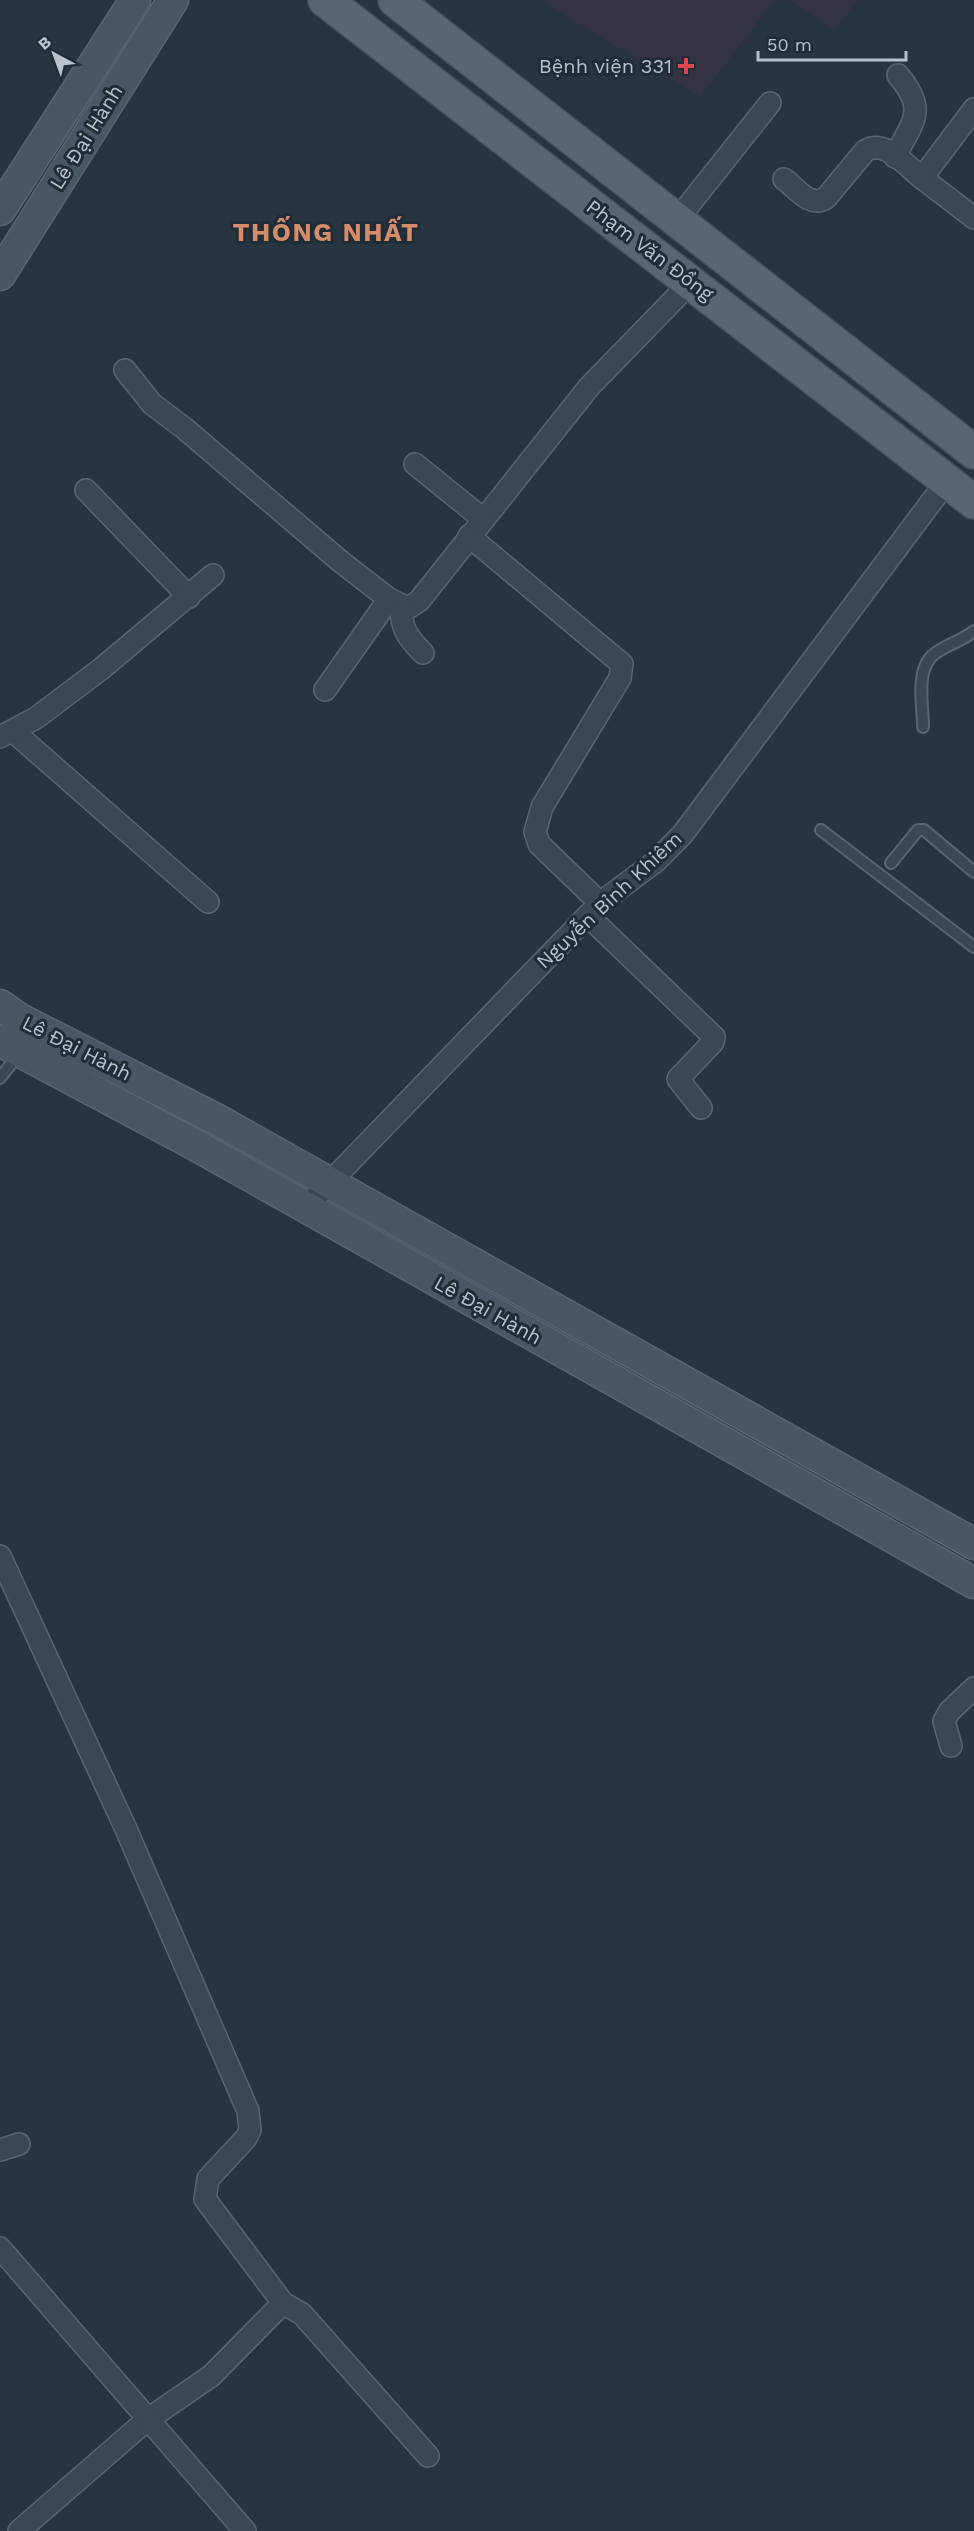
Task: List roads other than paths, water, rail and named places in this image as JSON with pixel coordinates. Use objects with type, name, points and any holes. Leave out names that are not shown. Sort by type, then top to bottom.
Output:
[{"type":"main road","name":"Lê Đại Hành","points":[[0,210],[135,0]]},
{"type":"main road","name":"Lê Đại Hành","points":[[0,275],[173,0]]},
{"type":"main road","name":"Phạm Văn Đồng","points":[[325,0],[692,281],[974,502]]},
{"type":"main road","name":"Phạm Văn Đồng","points":[[395,0],[974,452]]},
{"type":"main road","name":"Lê Đại Hành","points":[[0,1005],[20,1019],[216,1119],[974,1544]]},
{"type":"main road","name":"Lê Đại Hành","points":[[10,1047],[197,1146],[974,1583]]},
{"type":"street","points":[[895,157],[916,112],[915,98],[898,75]]},
{"type":"street","points":[[677,220],[771,103]]},
{"type":"street","points":[[922,178],[974,109]]},
{"type":"street","points":[[784,179],[811,201],[819,202],[826,198],[865,151],[873,146],[882,147],[974,218]]},
{"type":"street","points":[[125,370],[152,404],[184,428],[331,553],[395,602],[408,608],[419,601],[602,372],[692,281]]},
{"type":"street","points":[[415,464],[483,519]]},
{"type":"street","name":"Nguyễn Bỉnh Khiêm","points":[[306,1208],[594,909],[655,862],[681,835],[947,481]]},
{"type":"street","points":[[86,490],[189,597]]},
{"type":"street","points":[[469,536],[622,664],[620,678],[542,807],[535,832],[539,844],[594,909],[714,1037],[713,1042],[678,1079],[701,1108]]},
{"type":"street","points":[[208,902],[7,734],[101,669],[213,575]]},
{"type":"street","points":[[395,602],[407,637],[423,652]]},
{"type":"street","points":[[325,690],[395,602]]},
{"type":"street","points":[[0,1556],[126,1829],[248,2111],[250,2130],[246,2138],[208,2179],[205,2199],[283,2303],[302,2314],[428,2456]]},
{"type":"street","points":[[951,1746],[944,1721],[949,1712],[974,1688]]},
{"type":"street","points":[[0,2248],[245,2531]]},
{"type":"street","points":[[19,2531],[147,2420],[211,2376],[283,2303]]},
{"type":"lane","points":[[923,727],[922,672],[926,661],[935,652],[974,631]]},
{"type":"lane","points":[[821,830],[974,947]]},
{"type":"lane","points":[[891,863],[918,830],[924,830],[973,870]]},
{"type":"lane","points":[[0,1078],[10,1047]]},
{"type":"place","name":"Bệnh viện 331","points":[[686,66]]},
{"type":"district","name":"THỐNG NHẤT","points":[[326,232]]}]
